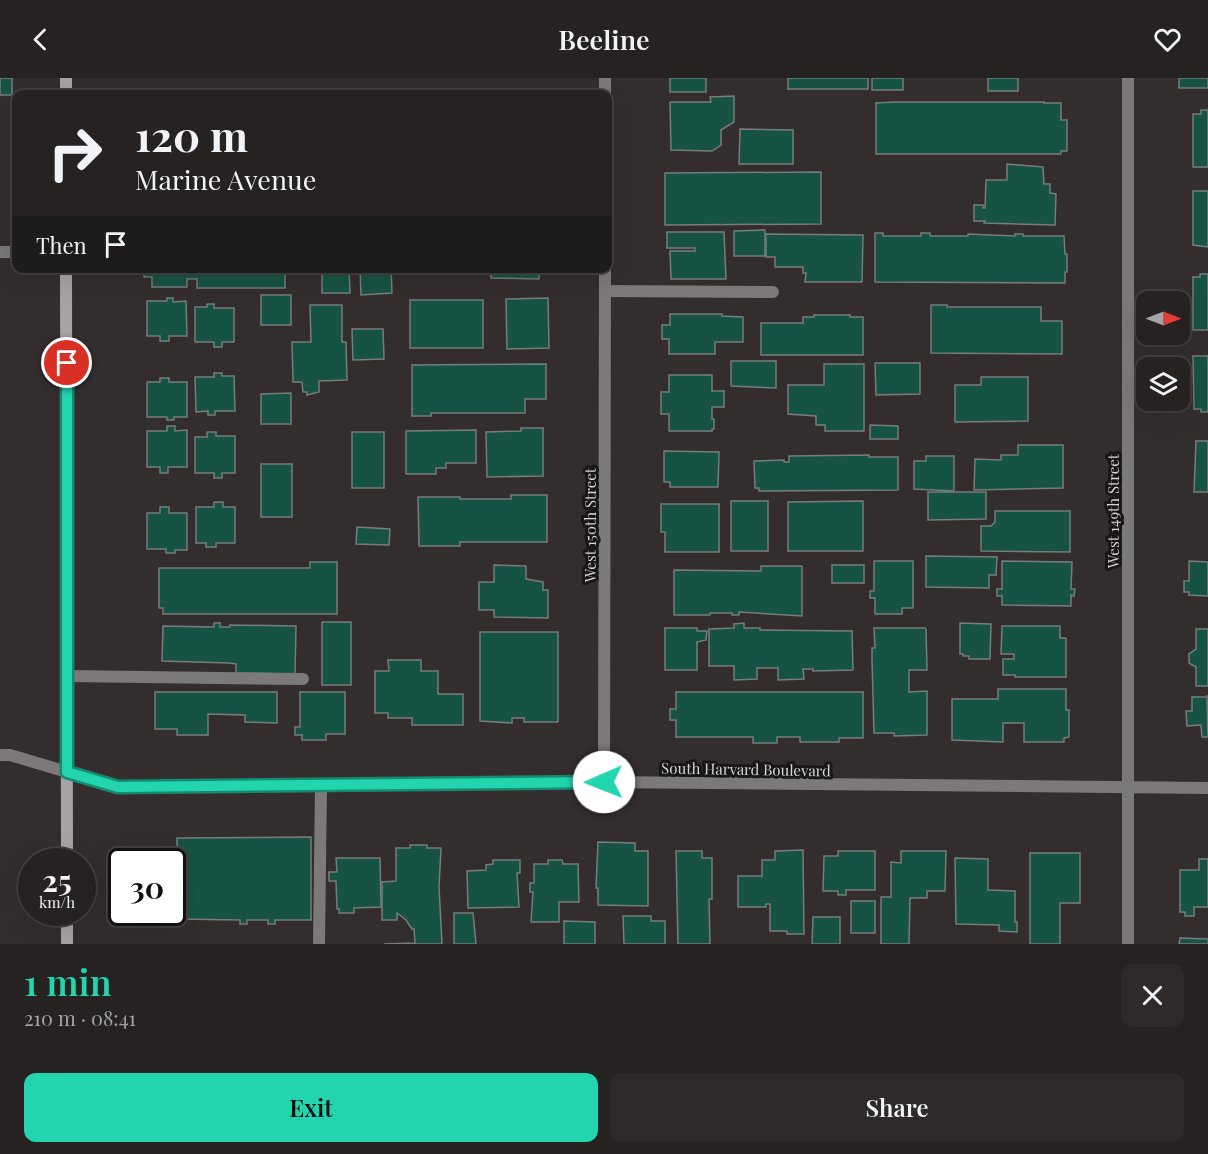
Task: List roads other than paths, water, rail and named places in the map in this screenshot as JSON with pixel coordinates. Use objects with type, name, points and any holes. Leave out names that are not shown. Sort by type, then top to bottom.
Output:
[{"type":"main road","points":[[66,273],[67,848]]},
{"type":"main road","points":[[67,926],[67,944]]},
{"type":"street","name":"West 149th Street","points":[[1128,78],[1128,944]]},
{"type":"street","name":"West 150th Street","points":[[604,782],[605,273]]},
{"type":"street","points":[[605,291],[773,292]]},
{"type":"street","points":[[67,676],[303,679]]},
{"type":"street","name":"South Harvard Boulevard","points":[[0,755],[10,755],[118,787],[604,782],[1208,788]]},
{"type":"street","points":[[319,944],[321,785]]}]
